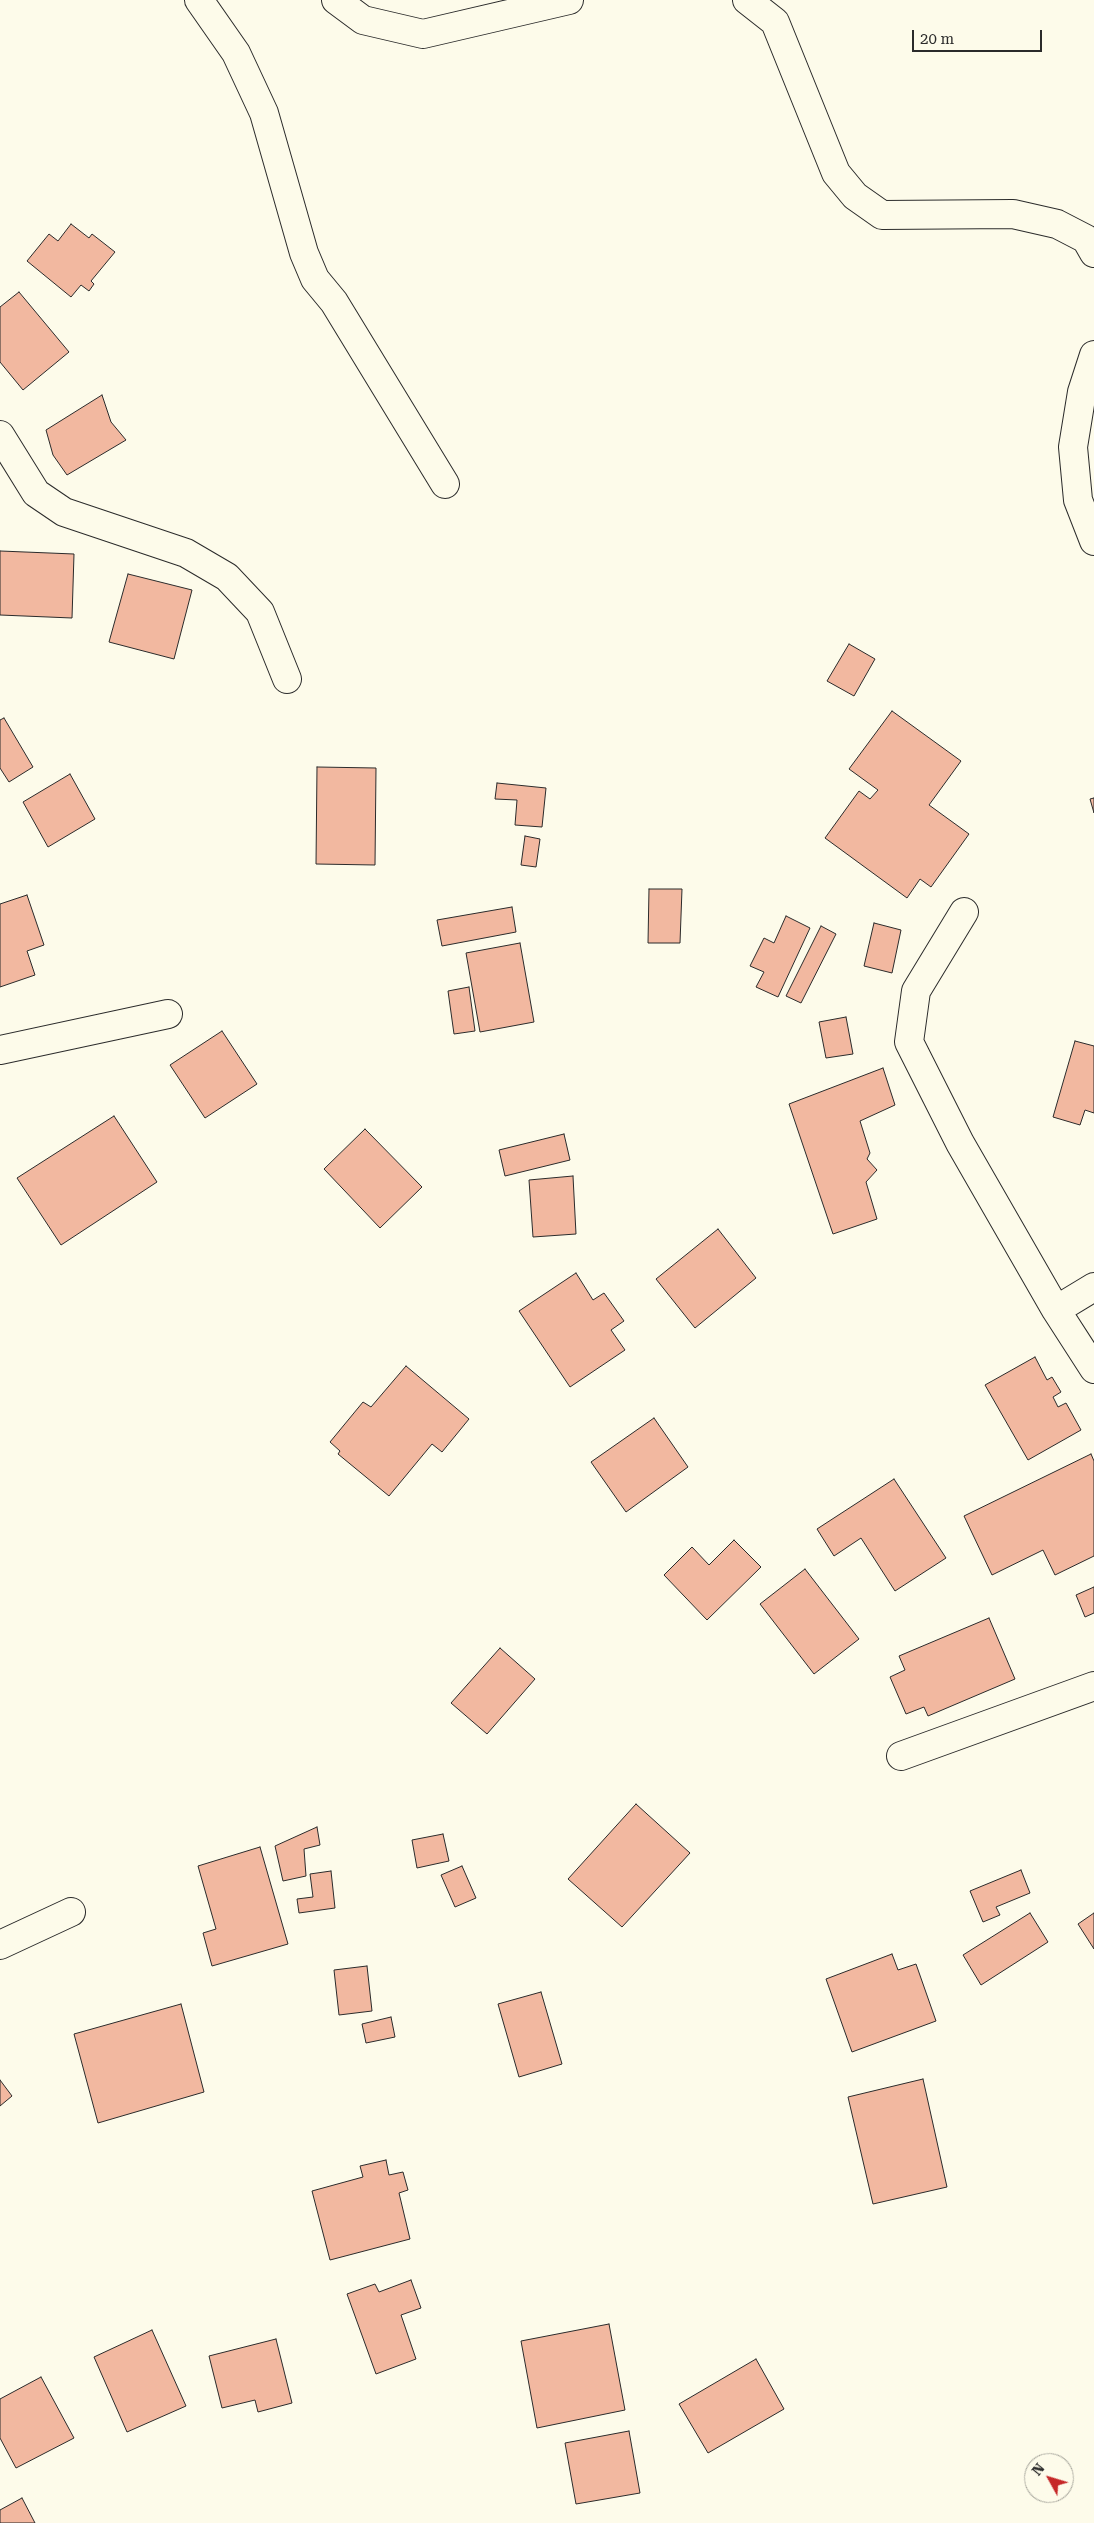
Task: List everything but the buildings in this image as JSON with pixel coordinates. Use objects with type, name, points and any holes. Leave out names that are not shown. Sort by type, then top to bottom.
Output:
[{"type":"street","points":[[199,0],[236,53],[264,114],[304,253],[315,279],[334,302],[445,484]]},
{"type":"street","points":[[336,0],[363,20],[423,34],[569,0]]},
{"type":"street","points":[[748,0],[775,22],[836,173],[855,196],[882,215],[1013,214],[1057,224],[1086,239],[1094,253]]},
{"type":"street","points":[[1094,355],[1082,392],[1073,447],[1078,500],[1094,541]]},
{"type":"street","points":[[0,435],[36,493],[64,512],[186,553],[227,577],[260,612],[287,679]]},
{"type":"street","points":[[964,912],[916,991],[909,1042],[960,1143],[1056,1310],[1094,1369]]},
{"type":"street","points":[[0,1050],[168,1014]]},
{"type":"street","points":[[1056,1310],[1094,1287]]},
{"type":"street","points":[[901,1756],[1094,1686]]},
{"type":"street","points":[[0,1945],[71,1912]]}]
